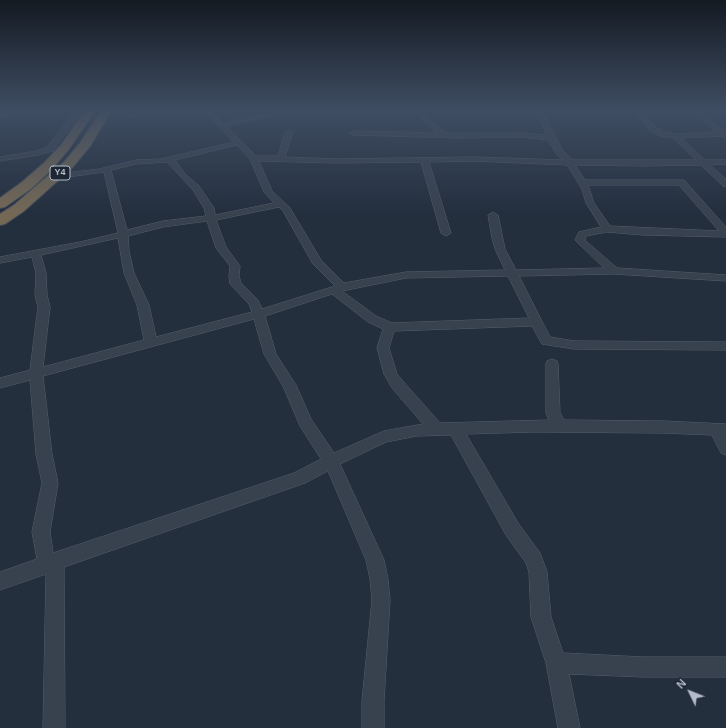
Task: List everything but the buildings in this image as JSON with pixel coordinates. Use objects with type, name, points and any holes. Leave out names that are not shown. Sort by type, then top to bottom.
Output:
[{"type":"highway","name":"Y4","points":[[0,204],[27,185],[49,165],[66,145]]},
{"type":"highway","name":"Y4","points":[[0,221],[19,208],[68,165],[85,145]]},
{"type":"street","points":[[0,159],[38,153],[50,149],[53,145]]},
{"type":"street","points":[[68,175],[108,169],[136,162],[168,159],[229,145]]},
{"type":"street","points":[[240,145],[254,158],[268,192],[287,210],[317,262],[338,288],[372,319],[390,327],[537,322]]},
{"type":"street","points":[[281,158],[285,145]]},
{"type":"street","points":[[554,145],[570,161],[582,183],[590,203],[607,229]]},
{"type":"street","points":[[685,145],[726,184]]},
{"type":"street","points":[[254,158],[336,161],[474,159],[642,164],[726,162]]},
{"type":"street","points":[[168,159],[176,165],[182,175],[196,188],[209,208],[221,248],[235,266],[234,276],[236,284],[254,303],[265,332],[270,354],[289,385],[305,422],[331,461],[375,560],[380,579],[381,600],[373,701],[373,728]]},
{"type":"street","points":[[424,160],[446,233]]},
{"type":"street","points":[[108,169],[123,235],[124,251],[128,261],[129,273],[143,305],[151,343]]},
{"type":"street","points":[[582,183],[681,182],[726,233]]},
{"type":"street","points":[[0,260],[36,254],[123,235],[163,224],[211,218],[280,204]]},
{"type":"street","points":[[493,215],[496,238],[546,341],[574,345],[726,346]]},
{"type":"street","points":[[614,271],[580,240],[582,234],[607,229],[643,232],[726,233]]},
{"type":"street","points":[[36,254],[41,273],[41,295],[44,307],[40,329],[36,374],[43,431],[44,454],[50,483],[41,532],[43,550],[51,563],[54,728]]},
{"type":"street","points":[[0,383],[258,314],[338,288],[406,275],[614,271],[725,280]]},
{"type":"street","points":[[390,327],[384,341],[383,348],[391,374],[397,384],[435,428]]},
{"type":"street","points":[[552,364],[554,413],[559,426]]},
{"type":"street","points":[[0,581],[299,478],[331,461],[384,437],[417,430],[435,428],[455,429],[559,426],[663,427],[721,430],[726,449]]},
{"type":"street","points":[[455,429],[508,523],[534,559],[538,572],[541,617],[556,663],[568,728]]},
{"type":"street","points":[[556,663],[643,667],[726,668]]}]
